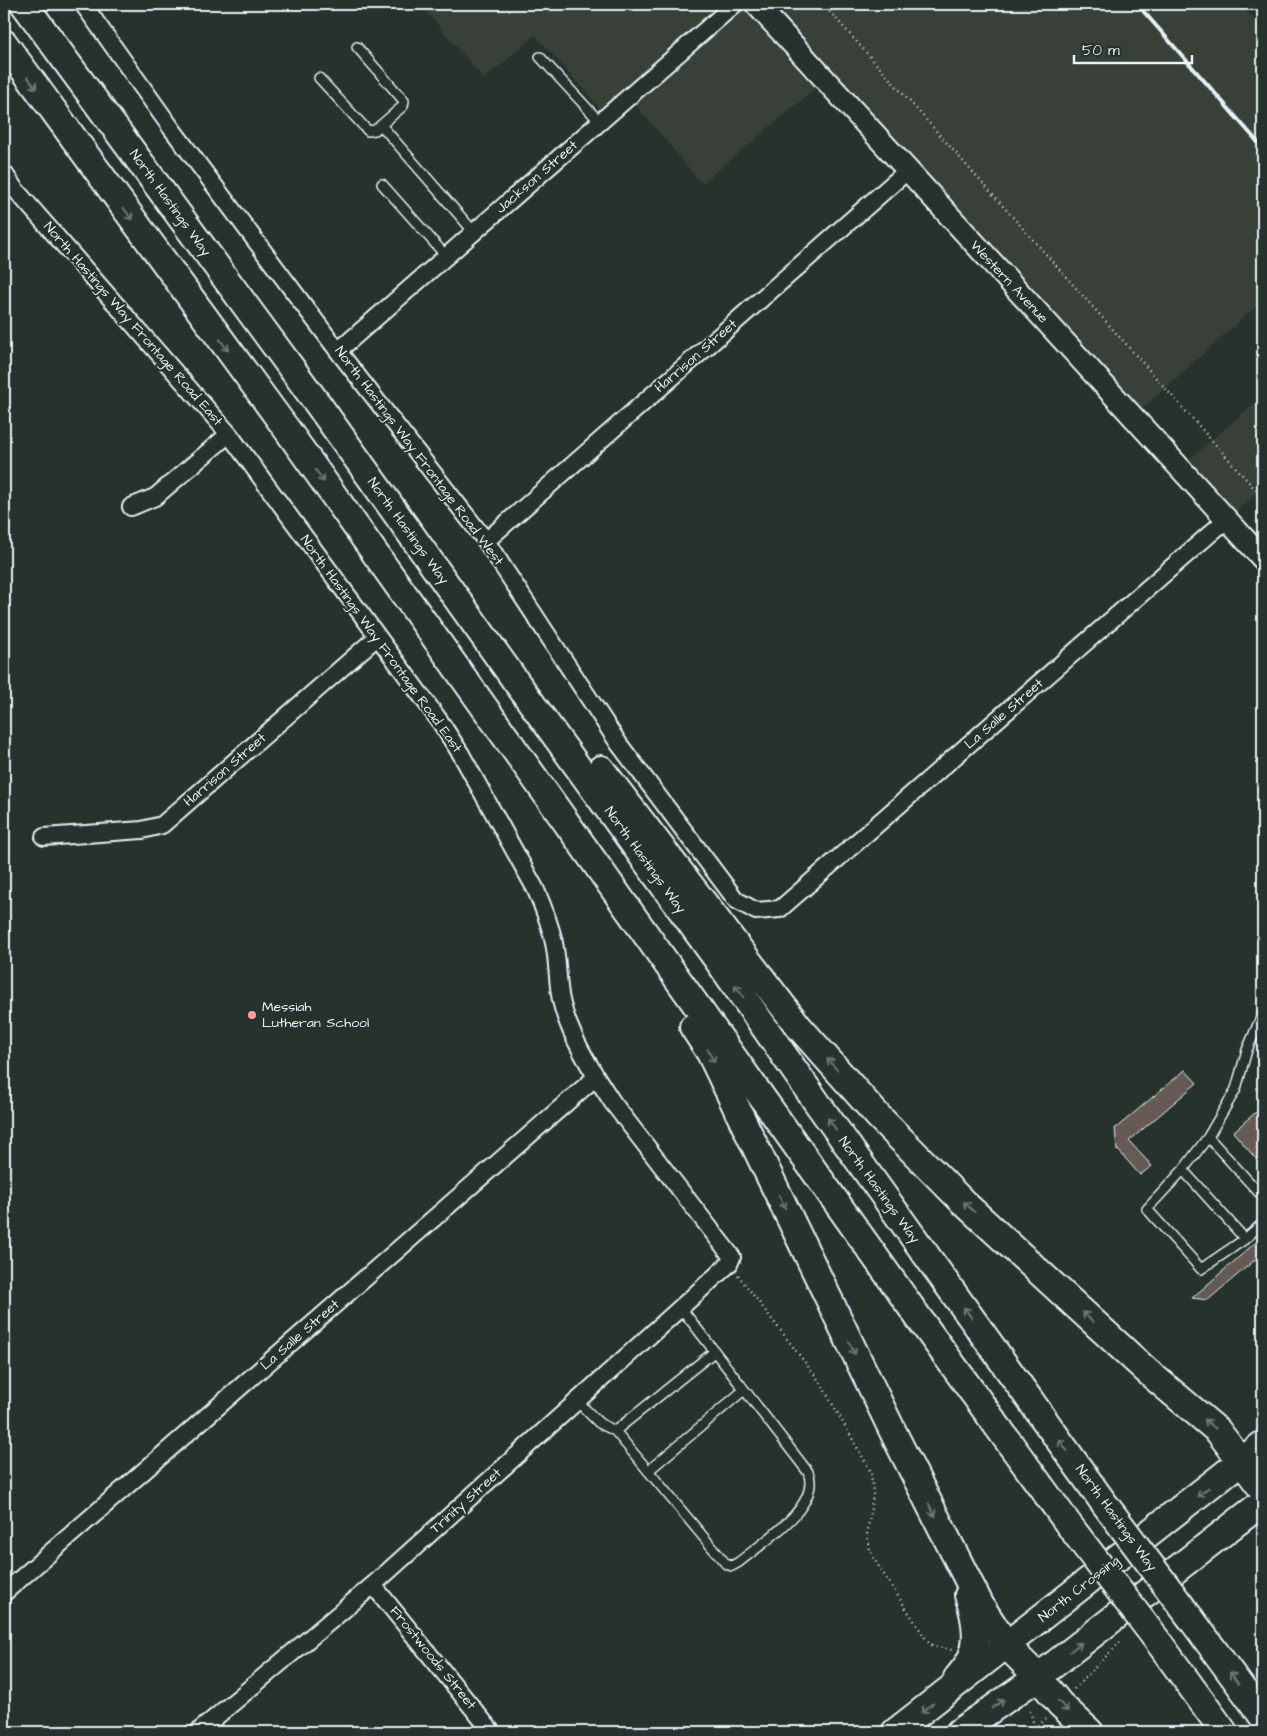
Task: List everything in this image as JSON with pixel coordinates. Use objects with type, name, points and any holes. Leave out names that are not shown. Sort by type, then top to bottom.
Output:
[{"type":"main road","name":"North Hastings Way","points":[[24,4],[320,407],[517,684],[721,965],[823,1112],[1101,1499],[1263,1717]]},
{"type":"main road","points":[[4,44],[288,431],[1069,1525],[1160,1644],[1224,1732]]},
{"type":"main road","points":[[320,407],[497,632],[799,1027],[878,1116],[963,1202],[1148,1372],[1218,1431],[1263,1490]]},
{"type":"main road","points":[[495,720],[710,1053],[897,1440],[981,1606],[1007,1646],[1038,1677],[1060,1704],[1090,1732]]},
{"type":"main road","name":"North Crossing","points":[[895,1732],[1263,1444]]},
{"type":"main road","points":[[959,1732],[1038,1677],[1263,1502]]},
{"type":"main road","points":[[950,1690],[971,1658],[975,1626],[972,1606],[954,1552]]},
{"type":"street","name":"North Hastings Way Frontage Road West","points":[[83,4],[172,129],[338,351],[486,541],[619,744],[736,900],[756,911],[780,909]]},
{"type":"street","name":"Jackson Street","points":[[338,351],[735,4]]},
{"type":"street","name":"Western Avenue","points":[[756,4],[907,172],[1263,559]]},
{"type":"street","name":"Harrison Street","points":[[486,541],[907,172]]},
{"type":"street","name":"North Hastings Way Frontage Road East","points":[[4,174],[14,188],[229,434],[439,720],[461,754],[535,888],[545,910],[554,944],[561,1000],[568,1023],[596,1077],[613,1104],[730,1254],[732,1261],[729,1264]]},
{"type":"street","points":[[131,507],[155,497],[229,434]]},
{"type":"street","name":"La Salle Street","points":[[780,909],[1227,519]]},
{"type":"street","name":"Harrison Street","points":[[44,837],[142,830],[162,825],[378,637]]},
{"type":"street","name":"La Salle Street","points":[[4,1592],[596,1077]]},
{"type":"street","name":"Trinity Street","points":[[198,1732],[374,1585],[729,1264]]},
{"type":"street","name":"Frostwoods Street","points":[[374,1585],[492,1732]]},
{"type":"lane","points":[[320,78],[368,131],[374,130],[381,125],[403,106],[404,101],[357,47]]},
{"type":"lane","points":[[540,57],[600,122]]},
{"type":"lane","points":[[381,125],[474,232]]},
{"type":"lane","points":[[382,184],[446,256]]},
{"type":"lane","points":[[1263,1013],[1247,1050],[1236,1089],[1208,1137],[1183,1170],[1147,1209],[1201,1269],[1245,1240],[1263,1223]]},
{"type":"lane","points":[[1208,1137],[1263,1196]]},
{"type":"lane","points":[[1183,1170],[1245,1240]]},
{"type":"lane","points":[[577,1401],[599,1423],[615,1431],[726,1564],[732,1566],[739,1562],[799,1512],[810,1493],[812,1480],[808,1472],[680,1308]]},
{"type":"lane","points":[[615,1431],[714,1352]]},
{"type":"lane","points":[[648,1471],[744,1390]]},
{"type":"path","points":[[823,4],[1263,498]]},
{"type":"path","points":[[729,1264],[812,1370],[829,1396],[871,1472],[874,1494],[867,1535],[874,1559],[926,1639],[934,1646],[954,1651]]},
{"type":"path","points":[[1030,1710],[1035,1728]]},
{"type":"shaded area","points":[[420,4],[1240,4],[1263,30],[1263,300],[1133,417],[825,80],[702,184],[629,97],[607,116],[535,35],[484,79]]},
{"type":"shaded area","points":[[1263,396],[1263,488],[1227,519],[1180,467]]},
{"type":"building","points":[[1185,1070],[1197,1083],[1129,1141],[1152,1166],[1140,1175],[1117,1151],[1115,1127]]},
{"type":"building","points":[[1263,1106],[1263,1167],[1233,1132]]},
{"type":"building","points":[[1263,1236],[1263,1253],[1208,1300],[1192,1298]]},
{"type":"railway","points":[[1137,4],[1263,148]]},
{"type":"place","name":"Messiah Lutheran School","points":[[252,1015]]}]
